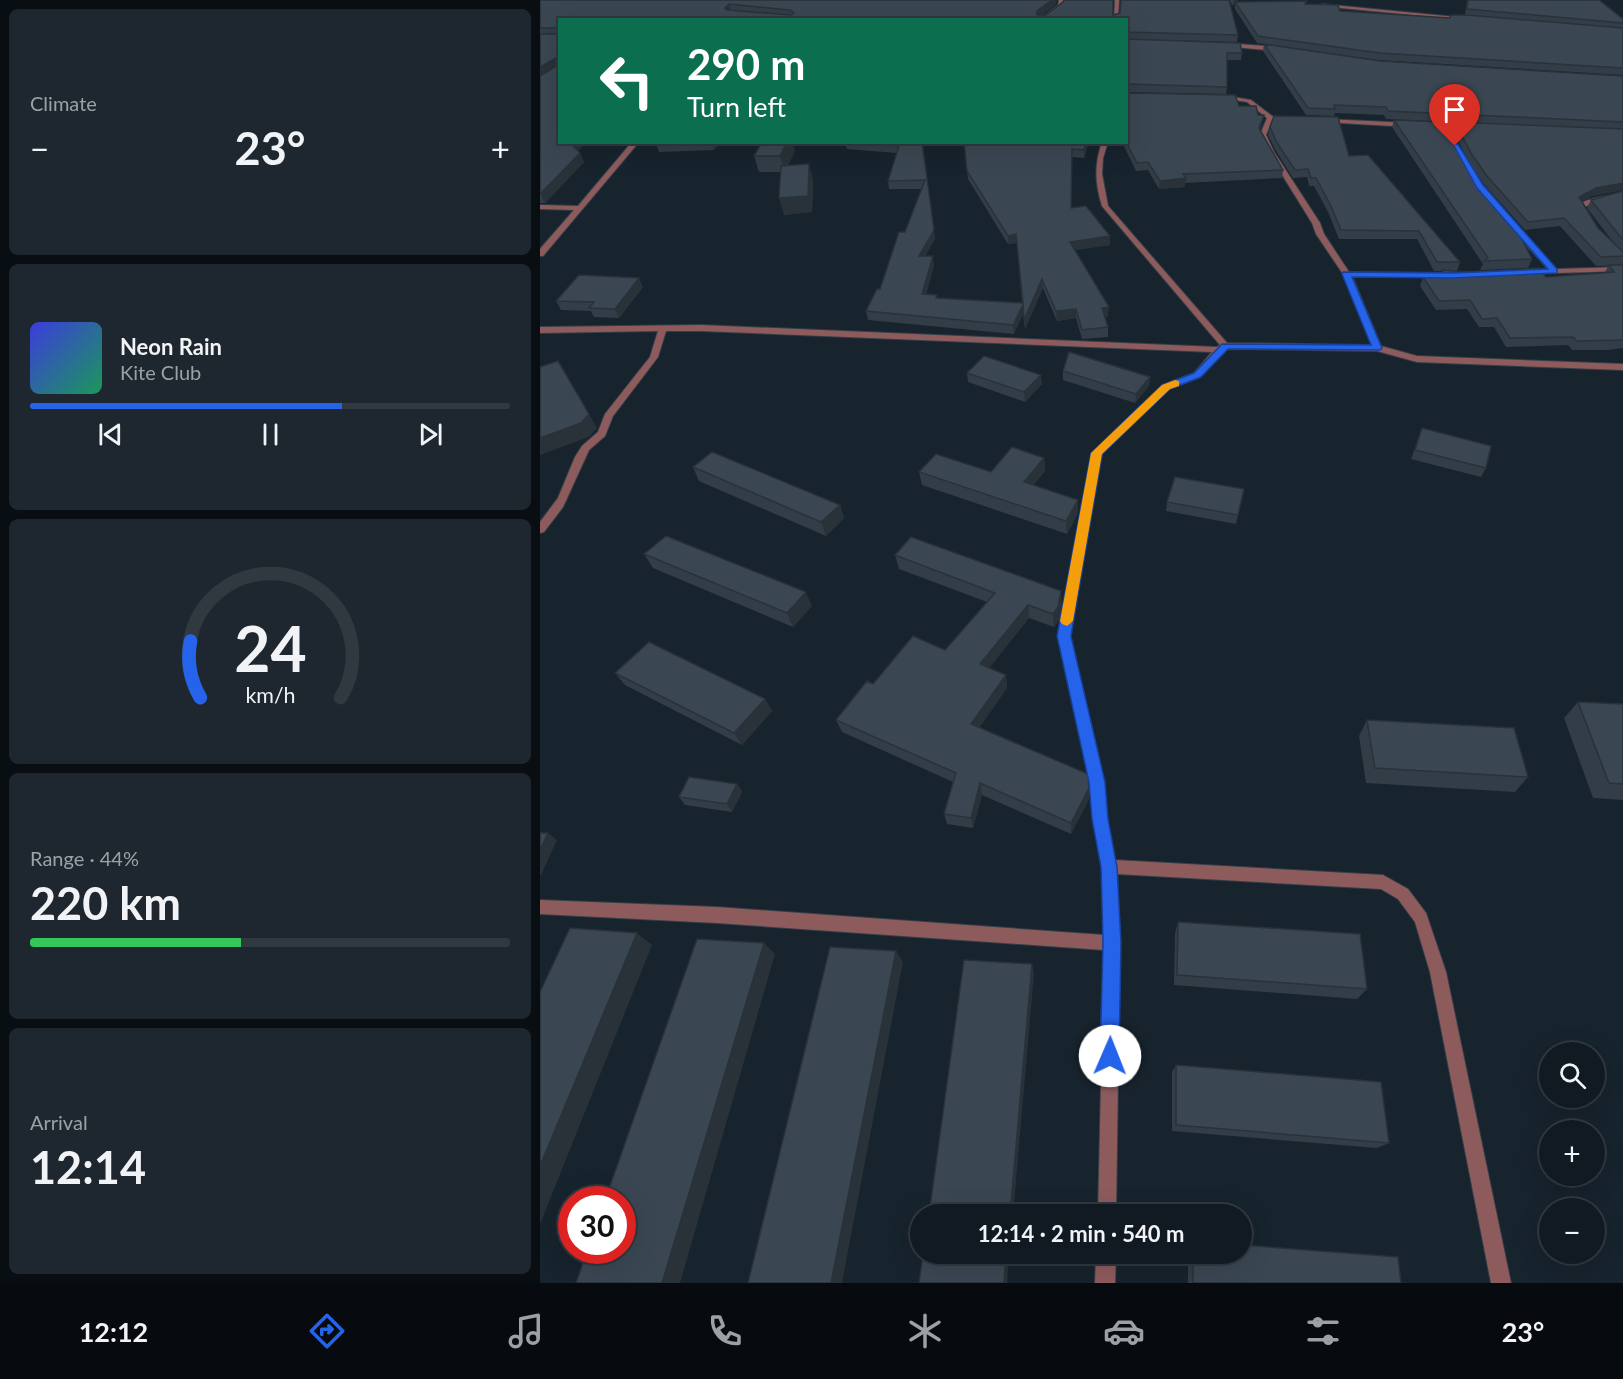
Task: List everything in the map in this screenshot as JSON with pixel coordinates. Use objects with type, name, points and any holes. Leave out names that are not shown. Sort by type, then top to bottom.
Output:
[{"type":"street","points":[[1044,18],[1060,6],[1060,0]]},
{"type":"street","points":[[1116,18],[1117,0]]},
{"type":"street","points":[[1264,0],[1299,3]]},
{"type":"street","points":[[1311,4],[1474,20]]},
{"type":"street","points":[[1215,45],[1288,50]]},
{"type":"street","points":[[1213,97],[1249,101],[1270,118],[1304,120]]},
{"type":"street","points":[[1270,118],[1263,135],[1271,152],[1347,274],[1377,348]]},
{"type":"street","points":[[1315,121],[1422,126]]},
{"type":"street","points":[[540,254],[634,144]]},
{"type":"street","points":[[1104,144],[1098,158],[1098,178],[1105,206],[1222,348]]},
{"type":"street","points":[[1588,220],[1580,206],[1593,200],[1606,200],[1623,194]]},
{"type":"street","points":[[540,207],[579,208]]},
{"type":"street","points":[[1498,209],[1554,271]]},
{"type":"street","points":[[1521,273],[1623,269]]},
{"type":"street","points":[[1347,274],[1465,275]]},
{"type":"street","points":[[540,529],[559,506],[575,465],[595,438],[602,434],[608,416],[654,357],[663,328]]},
{"type":"street","points":[[540,330],[663,328],[1222,348],[1377,348],[1417,359],[1623,367]]},
{"type":"street","points":[[1107,1204],[1112,943],[1109,867],[1100,819],[1097,782],[1064,636],[1097,453],[1166,387],[1197,375],[1222,348]]},
{"type":"street","points":[[1109,867],[1383,882],[1403,894],[1421,918],[1438,972],[1501,1283]]},
{"type":"street","points":[[540,907],[717,915],[1112,943]]},
{"type":"street","points":[[1106,1264],[1106,1283]]},
{"type":"building","points":[[540,0],[1052,0],[1037,11],[1037,15],[1046,15],[1064,0],[1113,0],[1113,15],[1120,13],[1121,0],[1229,0],[1238,35],[1128,32],[1128,18],[558,18],[557,28],[540,28]],"holes":[[[729,4],[790,10],[794,13],[791,15],[725,8]]]},
{"type":"building","points":[[1468,0],[1599,0],[1623,19],[1623,23],[1467,9]]},
{"type":"building","points":[[1307,1],[1305,4],[1338,5],[1340,11],[1450,18],[1451,15],[1466,15],[1623,28],[1623,68],[1380,53],[1258,36],[1235,2]]},
{"type":"building","points":[[558,32],[558,59],[556,58],[540,67],[540,34],[557,34]]},
{"type":"building","points":[[1128,39],[1240,43],[1242,53],[1227,53],[1227,87],[1128,84]]},
{"type":"building","points":[[1264,44],[1380,61],[1623,76],[1623,122],[1388,111],[1386,107],[1334,105],[1335,109],[1308,108]]},
{"type":"building","points":[[558,65],[558,144],[573,144],[580,153],[540,194],[540,76]]},
{"type":"building","points":[[1128,93],[1235,95],[1239,106],[1256,106],[1258,115],[1264,115],[1259,128],[1283,170],[1183,174],[1186,178],[1160,181],[1148,162],[1137,163],[1127,144]]},
{"type":"building","points":[[1274,116],[1338,117],[1349,156],[1368,155],[1460,262],[1437,262],[1419,231],[1341,230],[1316,178],[1311,178],[1308,169],[1295,170],[1277,143],[1270,127]]},
{"type":"building","points":[[1394,120],[1443,122],[1463,159],[1516,223],[1514,223],[1532,259],[1484,261],[1488,258]]},
{"type":"building","points":[[1454,122],[1623,129],[1623,183],[1596,188],[1579,197],[1598,228],[1623,252],[1623,256],[1601,257],[1564,218],[1528,222],[1487,176]]},
{"type":"building","points":[[761,144],[786,144],[780,156],[754,156]]},
{"type":"building","points":[[882,144],[922,144],[934,230],[919,256],[933,256],[922,294],[937,295],[936,298],[1023,303],[1016,234],[1008,236],[967,171],[964,144],[1086,144],[1084,150],[1072,149],[1071,208],[1086,206],[1110,236],[1070,242],[1109,307],[1102,308],[1108,327],[1082,330],[1076,309],[1056,311],[1042,279],[1024,320],[1023,305],[1013,325],[866,311],[877,289],[880,289],[899,232],[905,232],[925,180],[888,181],[899,146]]},
{"type":"building","points":[[809,164],[808,196],[779,198],[781,166]]},
{"type":"building","points":[[1623,191],[1623,240],[1591,200]]},
{"type":"building","points":[[1609,265],[1623,265],[1623,340],[1577,341],[1573,337],[1510,338],[1497,318],[1482,319],[1470,300],[1439,301],[1423,277],[1445,276],[1442,270],[1469,272],[1539,268],[1546,277],[1614,272]]},
{"type":"building","points":[[579,275],[639,278],[615,309],[589,308],[594,302],[556,301]]},
{"type":"building","points":[[1069,352],[1150,377],[1136,394],[1063,371]]},
{"type":"building","points":[[984,356],[1041,375],[1024,392],[967,373]]},
{"type":"building","points":[[558,361],[589,414],[581,423],[540,438],[540,367]]},
{"type":"building","points":[[1422,428],[1491,446],[1486,468],[1415,450]]},
{"type":"building","points":[[1012,447],[1044,458],[1024,482],[1078,500],[1066,521],[919,472],[936,454],[991,472]]},
{"type":"building","points":[[712,452],[840,505],[821,522],[693,467]]},
{"type":"building","points":[[1175,477],[1244,489],[1238,515],[1167,502]]},
{"type":"building","points":[[666,536],[806,592],[787,613],[644,554]]},
{"type":"building","points":[[911,537],[1061,591],[1058,607],[1053,614],[1028,605],[980,664],[1006,675],[971,724],[1088,774],[1089,788],[1071,823],[980,783],[971,818],[944,814],[956,773],[836,720],[867,681],[873,684],[913,636],[945,650],[995,593],[895,555]]},
{"type":"building","points":[[649,642],[765,699],[734,733],[615,673]]},
{"type":"building","points":[[1578,702],[1623,704],[1623,784],[1609,783]]},
{"type":"building","points":[[1367,720],[1514,728],[1528,777],[1375,768]]},
{"type":"building","points":[[689,777],[737,784],[727,804],[679,797]]},
{"type":"building","points":[[540,833],[548,833],[540,850]]},
{"type":"building","points":[[1178,922],[1360,934],[1367,989],[1177,975]]},
{"type":"building","points":[[570,928],[637,933],[540,1166],[540,992]]},
{"type":"building","points":[[697,939],[764,943],[662,1283],[576,1283],[583,1264],[636,1264],[636,1186],[610,1186]]},
{"type":"building","points":[[830,947],[896,951],[831,1283],[748,1283]]},
{"type":"building","points":[[964,960],[1032,964],[1011,1204],[931,1204]]},
{"type":"building","points":[[1176,1065],[1381,1082],[1389,1143],[1176,1125]]},
{"type":"building","points":[[1252,1246],[1398,1257],[1401,1283],[1193,1283],[1193,1264],[1252,1264]]},
{"type":"building","points":[[922,1264],[1005,1264],[1004,1283],[919,1283]]},
{"type":"slow traffic","points":[[1067,621],[1097,453],[1166,387],[1175,383]]},
{"type":"route","points":[[1110,1056],[1112,943],[1109,867],[1100,819],[1097,782],[1064,636],[1097,453],[1166,387],[1197,375],[1225,346],[1377,348],[1347,274],[1453,275],[1554,271],[1498,209],[1465,165],[1455,146]]}]
